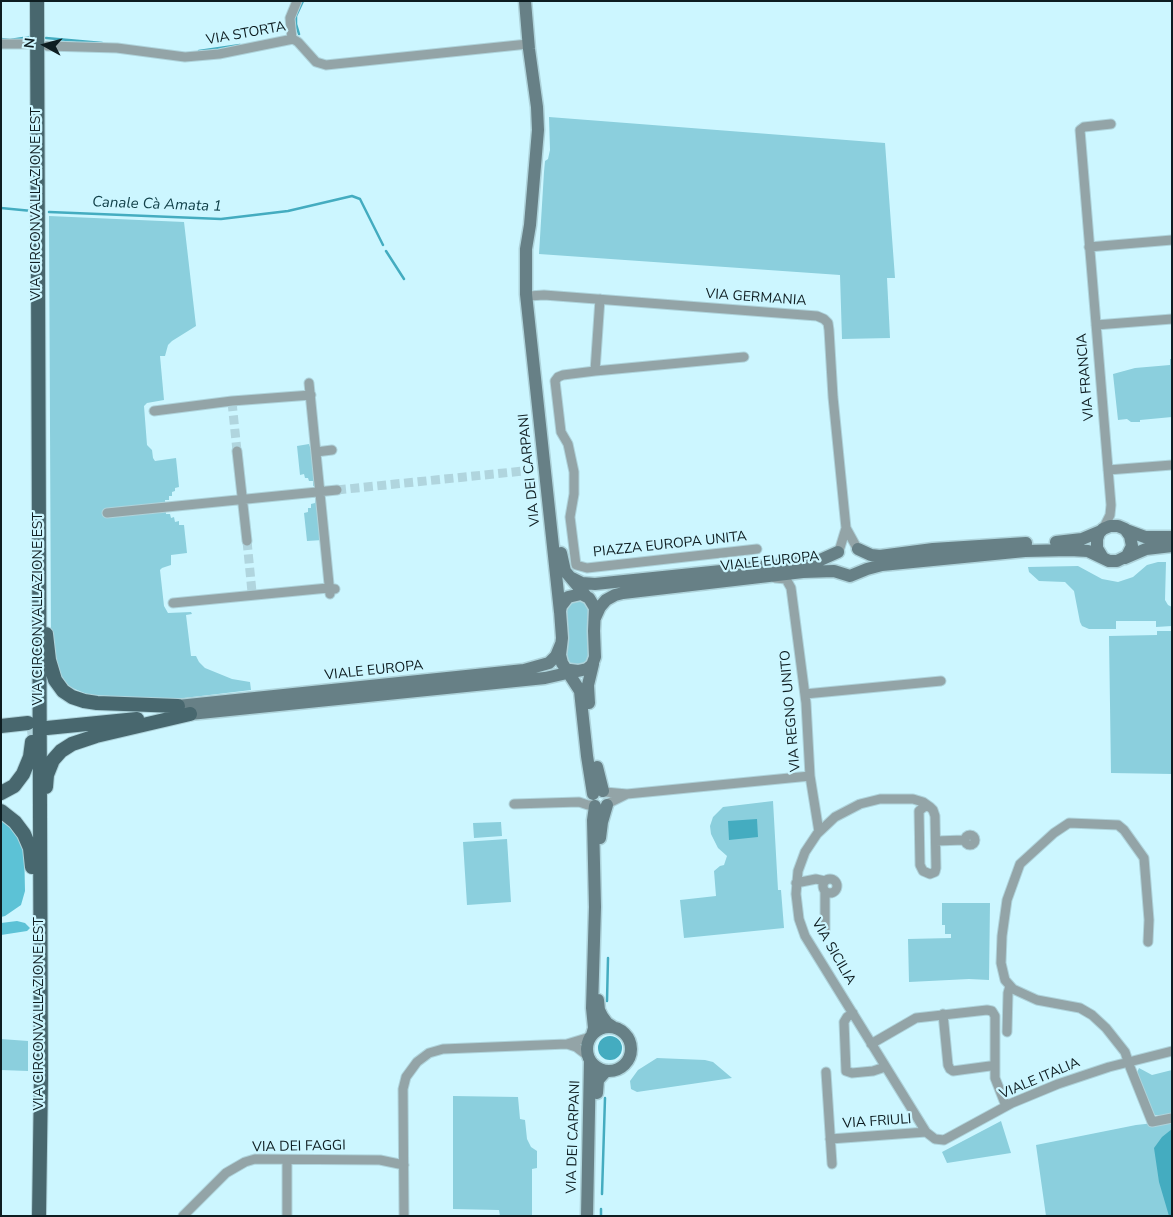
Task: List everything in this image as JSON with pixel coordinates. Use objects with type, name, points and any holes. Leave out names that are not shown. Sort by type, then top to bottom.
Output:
[{"type":"main road","name":"VIA CIRCONVALLAZIONE EST","points":[[37,1],[40,1216]]},
{"type":"main road","points":[[38,553],[44,590],[49,660],[53,675],[60,688],[72,698],[84,701],[184,710]]},
{"type":"main road","points":[[1,793],[10,789],[18,781],[24,772],[31,754],[33,669],[38,634]]},
{"type":"main road","points":[[47,725],[184,710]]},
{"type":"main road","points":[[39,900],[45,839],[46,780],[55,757],[68,746],[86,739],[184,710]]},
{"type":"main road","points":[[1,726],[28,727],[1,733]]},
{"type":"main road","points":[[1,811],[20,828],[28,844],[31,860],[32,900],[39,937]]},
{"type":"street","points":[[292,39],[290,20],[292,10],[298,1]]},
{"type":"street","name":"VIA DEI CARPANI","points":[[525,1],[538,130],[526,260],[541,370],[561,559],[563,568],[568,576],[581,594],[594,605],[595,618]]},
{"type":"street","name":"VIA STORTA","points":[[47,46],[117,48],[185,57],[219,54],[292,39],[297,40],[316,62],[326,65],[482,47],[528,44]]},
{"type":"street","points":[[1,44],[28,44]]},
{"type":"street","name":"VIA FRANCIA","points":[[1102,530],[1108,520],[1111,505],[1080,130],[1084,127],[1110,124]]},
{"type":"street","name":"VIA DEI CARPANI","points":[[530,225],[531,298],[528,324],[560,612],[560,656],[570,670]]},
{"type":"street","points":[[1089,247],[1172,240]]},
{"type":"street","name":"VIA GERMANIA","points":[[531,298],[600,299],[816,316],[825,320],[829,330],[833,397],[846,528],[857,548]]},
{"type":"street","points":[[595,371],[600,299]]},
{"type":"street","points":[[1096,325],[1172,319]]},
{"type":"street","name":"VIA DEI CARPANI","points":[[528,324],[532,324],[536,362],[541,370]]},
{"type":"street","name":"PIAZZA EUROPA UNITA","points":[[744,357],[563,375],[555,381],[561,432],[568,444],[574,472],[574,494],[570,516],[576,565],[584,568],[757,549]]},
{"type":"street","points":[[173,603],[332,590],[309,383]]},
{"type":"street","points":[[154,411],[232,400],[311,395]]},
{"type":"street","points":[[316,452],[332,450]]},
{"type":"street","points":[[237,451],[247,541]]},
{"type":"street","points":[[1108,470],[1172,465]]},
{"type":"street","points":[[106,514],[337,490]]},
{"type":"street","name":"VIA FRANCIA","points":[[1111,505],[1124,529]]},
{"type":"street","name":"VIALE EUROPA","points":[[568,576],[582,583],[595,584],[818,561],[847,546],[880,556],[933,549],[1074,540],[1086,538],[1113,526],[1145,537],[1172,537]]},
{"type":"street","name":"VIA GERMANIA","points":[[838,552],[846,528]]},
{"type":"street","points":[[1124,529],[1130,536],[1132,544],[1130,552],[1125,558]]},
{"type":"street","points":[[1102,530],[1096,545],[1103,558]]},
{"type":"street","name":"VIALE EUROPA","points":[[595,618],[601,605],[615,595],[794,573],[824,571],[850,576],[882,565],[1025,551],[1082,550],[1114,561],[1125,558],[1142,549],[1172,546]]},
{"type":"street","points":[[857,548],[862,553],[864,560],[864,566],[860,572]]},
{"type":"street","name":"VIALE EUROPA","points":[[838,552],[835,562],[836,568],[841,574]]},
{"type":"street","points":[[791,588],[800,576],[824,571]]},
{"type":"street","points":[[721,583],[781,578],[788,581],[791,588]]},
{"type":"street","name":"VIALE EUROPA","points":[[581,594],[595,584]]},
{"type":"street","name":"VIA REGNO UNITO","points":[[791,588],[805,694],[810,776],[819,832]]},
{"type":"street","points":[[560,612],[564,600],[569,596],[581,594]]},
{"type":"street","points":[[564,1044],[576,1047],[598,1068],[606,1071],[622,1067],[628,1060],[632,1048],[629,1038],[622,1030],[606,1022],[599,1010],[598,928],[602,822],[588,690],[589,677],[595,655],[595,618]]},
{"type":"street","name":"VIALE EUROPA","points":[[184,710],[519,671],[542,666],[549,662],[556,656],[561,644]]},
{"type":"street","name":"VIALE EUROPA","points":[[184,710],[545,678],[570,670],[587,669],[593,664]]},
{"type":"street","points":[[570,670],[578,686],[582,702],[587,756],[600,799]]},
{"type":"street","points":[[545,678],[567,678],[578,686]]},
{"type":"street","points":[[805,694],[941,681]]},
{"type":"street","points":[[514,804],[579,802],[627,794],[810,776]]},
{"type":"street","name":"VIA SICILIA","points":[[926,1132],[802,930],[796,907],[796,883],[799,867],[805,852],[819,832],[835,817],[860,804],[880,799],[918,800],[930,807]]},
{"type":"street","points":[[903,799],[915,807],[919,815]]},
{"type":"street","points":[[922,807],[930,807],[935,814],[936,870],[932,873],[926,873],[920,866],[919,810],[922,807]]},
{"type":"street","points":[[1148,942],[1149,920],[1144,858],[1118,824],[1070,823],[1054,833],[1020,864],[1007,900],[1002,936],[1001,963],[1005,980],[1013,989],[1037,1000],[1080,1008],[1092,1015],[1126,1054],[1152,1122],[1172,1118]]},
{"type":"street","points":[[936,841],[964,840]]},
{"type":"street","points":[[799,867],[820,880],[826,892],[825,931]]},
{"type":"street","points":[[796,883],[832,879],[836,881],[838,886],[835,892],[830,894],[826,892]]},
{"type":"street","points":[[589,1058],[587,1049],[594,1026],[592,1008],[598,928]]},
{"type":"street","points":[[1007,1032],[1008,993],[1010,986]]},
{"type":"street","points":[[871,1044],[916,1018],[992,1010],[995,1016],[995,1078],[1006,1106]]},
{"type":"street","points":[[852,1014],[846,1017],[844,1022],[846,1071],[852,1073],[873,1071],[886,1067]]},
{"type":"street","points":[[943,1014],[950,1069],[952,1071],[995,1067]]},
{"type":"street","points":[[404,1216],[404,1081],[412,1067],[426,1055],[443,1049],[564,1044],[591,1036],[600,1028],[613,1026]]},
{"type":"street","name":"VIALE ITALIA","points":[[926,1132],[935,1139],[944,1140],[1006,1106],[1058,1084],[1172,1050]]},
{"type":"street","name":"VIA DEI CARPANI","points":[[587,1216],[589,1058]]},
{"type":"street","name":"VIA DEI CARPANI","points":[[593,1216],[597,1085],[599,1078],[606,1071]]},
{"type":"street","name":"VIA FRIULI","points":[[826,1072],[832,1164]]},
{"type":"street","name":"VIA FRIULI","points":[[830,1139],[926,1132]]},
{"type":"street","name":"VIA DEI FAGGI","points":[[376,1160],[404,1152]]},
{"type":"street","name":"VIA DEI FAGGI","points":[[183,1216],[235,1166],[255,1160],[376,1160],[404,1165]]},
{"type":"street","points":[[287,1160],[287,1216]]},
{"type":"shaded area","points":[[549,117],[885,143],[895,278],[887,278],[890,338],[842,339],[840,275],[539,254],[545,161],[548,159],[550,150]]},
{"type":"shaded area","points":[[49,216],[184,222],[196,326],[172,341],[168,345],[165,356],[160,356],[164,400],[147,403],[144,406],[147,445],[152,450],[153,458],[155,461],[176,458],[179,487],[175,488],[172,496],[169,496],[169,500],[165,500],[166,514],[170,514],[171,518],[174,517],[175,522],[179,521],[179,525],[184,525],[187,553],[171,555],[171,565],[160,570],[164,606],[168,613],[191,612],[192,614],[186,615],[191,656],[196,656],[205,668],[232,679],[250,682],[251,690],[176,699],[89,695],[70,687],[58,674],[51,639]]},
{"type":"shaded area","points":[[1170,359],[1172,359],[1172,417],[1140,420],[1140,422],[1131,422],[1127,419],[1118,420],[1113,374],[1135,368],[1170,365]]},
{"type":"shaded area","points":[[309,444],[310,447],[314,447],[317,485],[313,486],[313,481],[305,478],[304,474],[300,475],[297,446]]},
{"type":"shaded area","points":[[319,498],[323,540],[307,541],[304,513],[308,512],[311,504],[315,503],[315,499]]},
{"type":"shaded area","points":[[1166,562],[1165,600],[1172,607],[1172,626],[1156,627],[1156,621],[1116,621],[1116,629],[1089,629],[1082,626],[1080,622],[1074,591],[1065,582],[1039,581],[1029,572],[1028,567],[1078,566],[1102,579],[1118,582],[1133,577],[1147,565]]},
{"type":"shaded area","points":[[583,600],[590,608],[589,659],[582,666],[570,664],[565,659],[564,613],[571,601]]},
{"type":"shaded area","points":[[1157,631],[1172,631],[1172,774],[1111,773],[1109,636],[1157,635]]},
{"type":"shaded area","points":[[773,801],[778,890],[781,890],[784,928],[684,938],[680,900],[716,896],[714,871],[724,865],[727,856],[718,848],[711,834],[710,826],[713,817],[723,807]]},
{"type":"shaded area","points":[[1,816],[7,819],[24,846],[25,891],[21,905],[1,917]]},
{"type":"shaded area","points":[[757,819],[758,837],[729,840],[728,821]]},
{"type":"shaded area","points":[[501,822],[502,836],[474,838],[473,823]]},
{"type":"shaded area","points":[[507,839],[511,902],[467,905],[463,842]]},
{"type":"shaded area","points":[[942,903],[990,903],[989,980],[909,982],[908,939],[951,938],[951,934],[945,934],[945,925],[942,925]]},
{"type":"shaded area","points":[[17,921],[25,923],[30,928],[27,931],[1,935],[1,923]]},
{"type":"shaded area","points":[[610,1036],[619,1039],[622,1048],[619,1057],[610,1060],[601,1057],[598,1048],[601,1039]]},
{"type":"shaded area","points":[[1,1039],[28,1041],[28,1071],[1,1070]]},
{"type":"shaded area","points":[[657,1058],[713,1062],[732,1078],[637,1092],[631,1089],[630,1081],[638,1070]]},
{"type":"shaded area","points":[[1139,1068],[1152,1075],[1172,1070],[1172,1115],[1155,1115],[1150,1112],[1136,1075]]},
{"type":"shaded area","points":[[453,1096],[518,1097],[520,1119],[525,1120],[527,1139],[531,1147],[537,1151],[537,1168],[532,1169],[532,1216],[500,1216],[499,1210],[453,1209]]},
{"type":"shaded area","points":[[1001,1121],[1011,1153],[947,1163],[942,1152]]},
{"type":"shaded area","points":[[1172,1121],[1172,1216],[1046,1216],[1036,1145],[1136,1125]]},
{"type":"shaded area","points":[[1172,1129],[1172,1216],[1169,1216],[1159,1182],[1154,1148],[1162,1137]]},
{"type":"waterway","points":[[299,34],[296,16],[303,1]]},
{"type":"waterway","points":[[1,39],[10,40],[30,37]]},
{"type":"waterway","points":[[46,38],[102,43]]},
{"type":"waterway","points":[[199,51],[240,45]]},
{"type":"waterway","name":"Canale Cà Amata 1","points":[[49,212],[221,219],[288,211],[352,196],[360,199],[383,245]]},
{"type":"waterway","name":"Canale Cà Amata 1","points":[[1,208],[32,211]]},
{"type":"waterway","name":"Canale Cà Amata 1","points":[[386,251],[404,279]]},
{"type":"waterway","points":[[607,1001],[608,958]]},
{"type":"waterway","points":[[602,1194],[605,1098]]},
{"type":"waterway","points":[[601,1209],[601,1216]]},
{"type":"tunnel","points":[[232,402],[237,451]]},
{"type":"tunnel","points":[[337,490],[523,471]]},
{"type":"tunnel","points":[[247,541],[252,592]]},
{"type":"tunnel","points":[[27,731],[47,728]]}]
